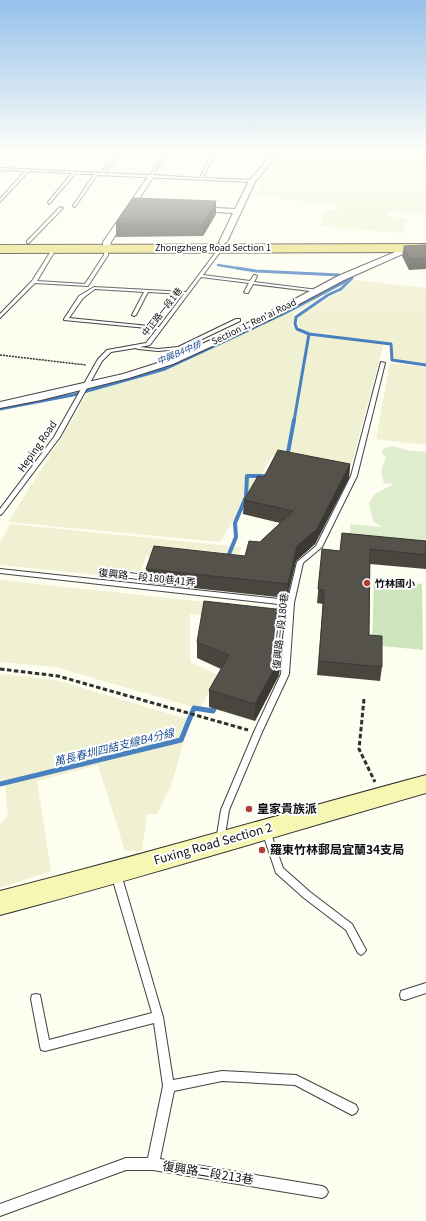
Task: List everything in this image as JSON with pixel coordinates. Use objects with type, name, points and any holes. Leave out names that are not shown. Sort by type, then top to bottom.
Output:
[{"type":"main road","name":"Zhongzheng Road Section 1","points":[[0,243],[28,242],[107,245],[222,245],[426,241]]},
{"type":"main road","name":"Zhongzheng Road Section 1","points":[[0,249],[107,245]]},
{"type":"main road","name":"Zhongzheng Road Section 1","points":[[222,245],[410,249],[426,248]]},
{"type":"main road","name":"Fuxing Road Section 2","points":[[0,903],[115,873],[265,828],[426,784]]},
{"type":"street","points":[[107,245],[129,210]]},
{"type":"street","points":[[215,210],[238,211],[222,245]]},
{"type":"street","name":"Section 1, Ren'ai Road","points":[[0,405],[41,397],[126,376],[170,362],[266,318],[341,278],[410,249]]},
{"type":"lane","points":[[28,242],[59,210]]},
{"type":"lane","points":[[34,282],[86,285],[106,255],[107,245]]},
{"type":"lane","name":"中正路一段1巷","points":[[85,386],[97,366],[109,351],[148,344],[222,245]]},
{"type":"lane","points":[[0,317],[34,282],[54,248]]},
{"type":"lane","points":[[200,276],[318,291]]},
{"type":"lane","points":[[246,292],[255,276]]},
{"type":"lane","points":[[160,328],[66,319],[81,297],[94,288],[186,294]]},
{"type":"lane","points":[[134,315],[147,292]]},
{"type":"lane","points":[[135,347],[158,350],[179,348],[238,320]]},
{"type":"lane","name":"復興路二段180巷","points":[[220,841],[225,810],[258,732],[285,674],[291,603],[300,562],[319,547],[351,476],[383,363]]},
{"type":"lane","name":"Heping Road","points":[[0,513],[57,437],[85,386]]},
{"type":"lane","name":"復興路二段180巷41弄","points":[[0,571],[291,603]]},
{"type":"lane","points":[[265,828],[279,870],[307,895],[349,927],[361,950]]},
{"type":"lane","name":"復興路二段213巷","points":[[115,873],[158,1017],[169,1086],[153,1164],[322,1192]]},
{"type":"lane","points":[[406,995],[426,988]]},
{"type":"lane","points":[[36,999],[46,1046],[158,1017]]},
{"type":"lane","points":[[169,1086],[222,1076],[296,1080],[352,1109]]},
{"type":"lane","points":[[0,1210],[126,1164],[153,1164]]},
{"type":"path","points":[[0,356],[97,366]]},
{"type":"path","points":[[0,669],[58,676],[258,732]]},
{"type":"path","points":[[364,699],[359,749],[382,797]]},
{"type":"green space","points":[[325,210],[426,210],[426,214],[389,211],[387,216],[408,219],[402,233],[320,226]]},
{"type":"green space","points":[[348,280],[295,313],[291,326],[302,333],[369,341],[307,332],[300,328],[297,319],[304,313],[344,289],[353,280],[426,288],[426,364],[391,360],[392,344],[384,343],[350,469],[273,455],[220,542],[8,522],[69,426],[88,390],[169,366]]},
{"type":"green space","points":[[390,363],[426,367],[426,445],[376,439]]},
{"type":"green space","points":[[393,446],[407,450],[426,452],[426,544],[350,536],[350,524],[383,527],[373,521],[369,503],[375,494],[394,484],[384,483],[382,476],[382,467],[386,458],[382,453],[383,449]]},
{"type":"green space","points":[[10,524],[241,547],[238,565],[146,556],[138,579],[0,565],[0,543]]},
{"type":"green space","points":[[374,579],[422,584],[423,650],[372,645]]},
{"type":"green space","points":[[0,580],[282,610],[282,624],[190,614],[190,662],[218,675],[200,709],[55,667],[0,662]]},
{"type":"green space","points":[[0,674],[56,680],[190,720],[171,786],[157,814],[147,814],[142,851],[125,851],[98,765],[37,781],[51,871],[0,888],[0,825],[8,814],[5,787],[7,783],[0,780]]},
{"type":"building","points":[[125,210],[211,210],[203,224],[116,224]]},
{"type":"building","points":[[426,245],[426,259],[410,259],[404,246]]},
{"type":"building","points":[[278,450],[350,464],[317,529],[297,546],[288,584],[146,569],[154,546],[245,556],[249,541],[260,542],[293,511],[244,500],[258,476],[264,477]]},
{"type":"building","points":[[342,533],[426,541],[426,555],[370,549],[369,635],[382,636],[382,667],[319,661],[324,590],[318,589],[322,549],[340,551]]},
{"type":"building","points":[[204,601],[285,610],[280,658],[255,704],[209,690],[229,655],[197,642]]},
{"type":"waterway","points":[[218,265],[243,269]]},
{"type":"waterway","points":[[237,268],[256,271],[339,275]]},
{"type":"waterway","name":"中興B4中排","points":[[0,409],[73,395],[165,369],[285,313],[352,278]]},
{"type":"waterway","points":[[309,334],[297,329],[295,324],[296,317],[328,295],[341,289],[351,279]]},
{"type":"waterway","name":"萬長春圳四結支線B4分線","points":[[294,421],[309,334]]},
{"type":"waterway","points":[[309,334],[391,344],[392,360],[426,365]]},
{"type":"waterway","name":"萬長春圳四結支線B4分線","points":[[287,458],[294,420]]},
{"type":"waterway","name":"萬長春圳四結支線B4分線","points":[[227,559],[236,537],[235,523],[246,497],[247,476],[267,476],[269,473]]},
{"type":"waterway","name":"萬長春圳四結支線B4分線","points":[[286,620],[287,593]]},
{"type":"waterway","name":"萬長春圳四結支線B4分線","points":[[0,784],[181,740],[194,708],[213,711],[216,703]]},
{"type":"place","name":"竹林國小","points":[[367,583]]},
{"type":"place","name":"皇家貴族派","points":[[249,809]]},
{"type":"place","name":"羅東竹林郵局宜蘭34支局","points":[[262,850]]}]
